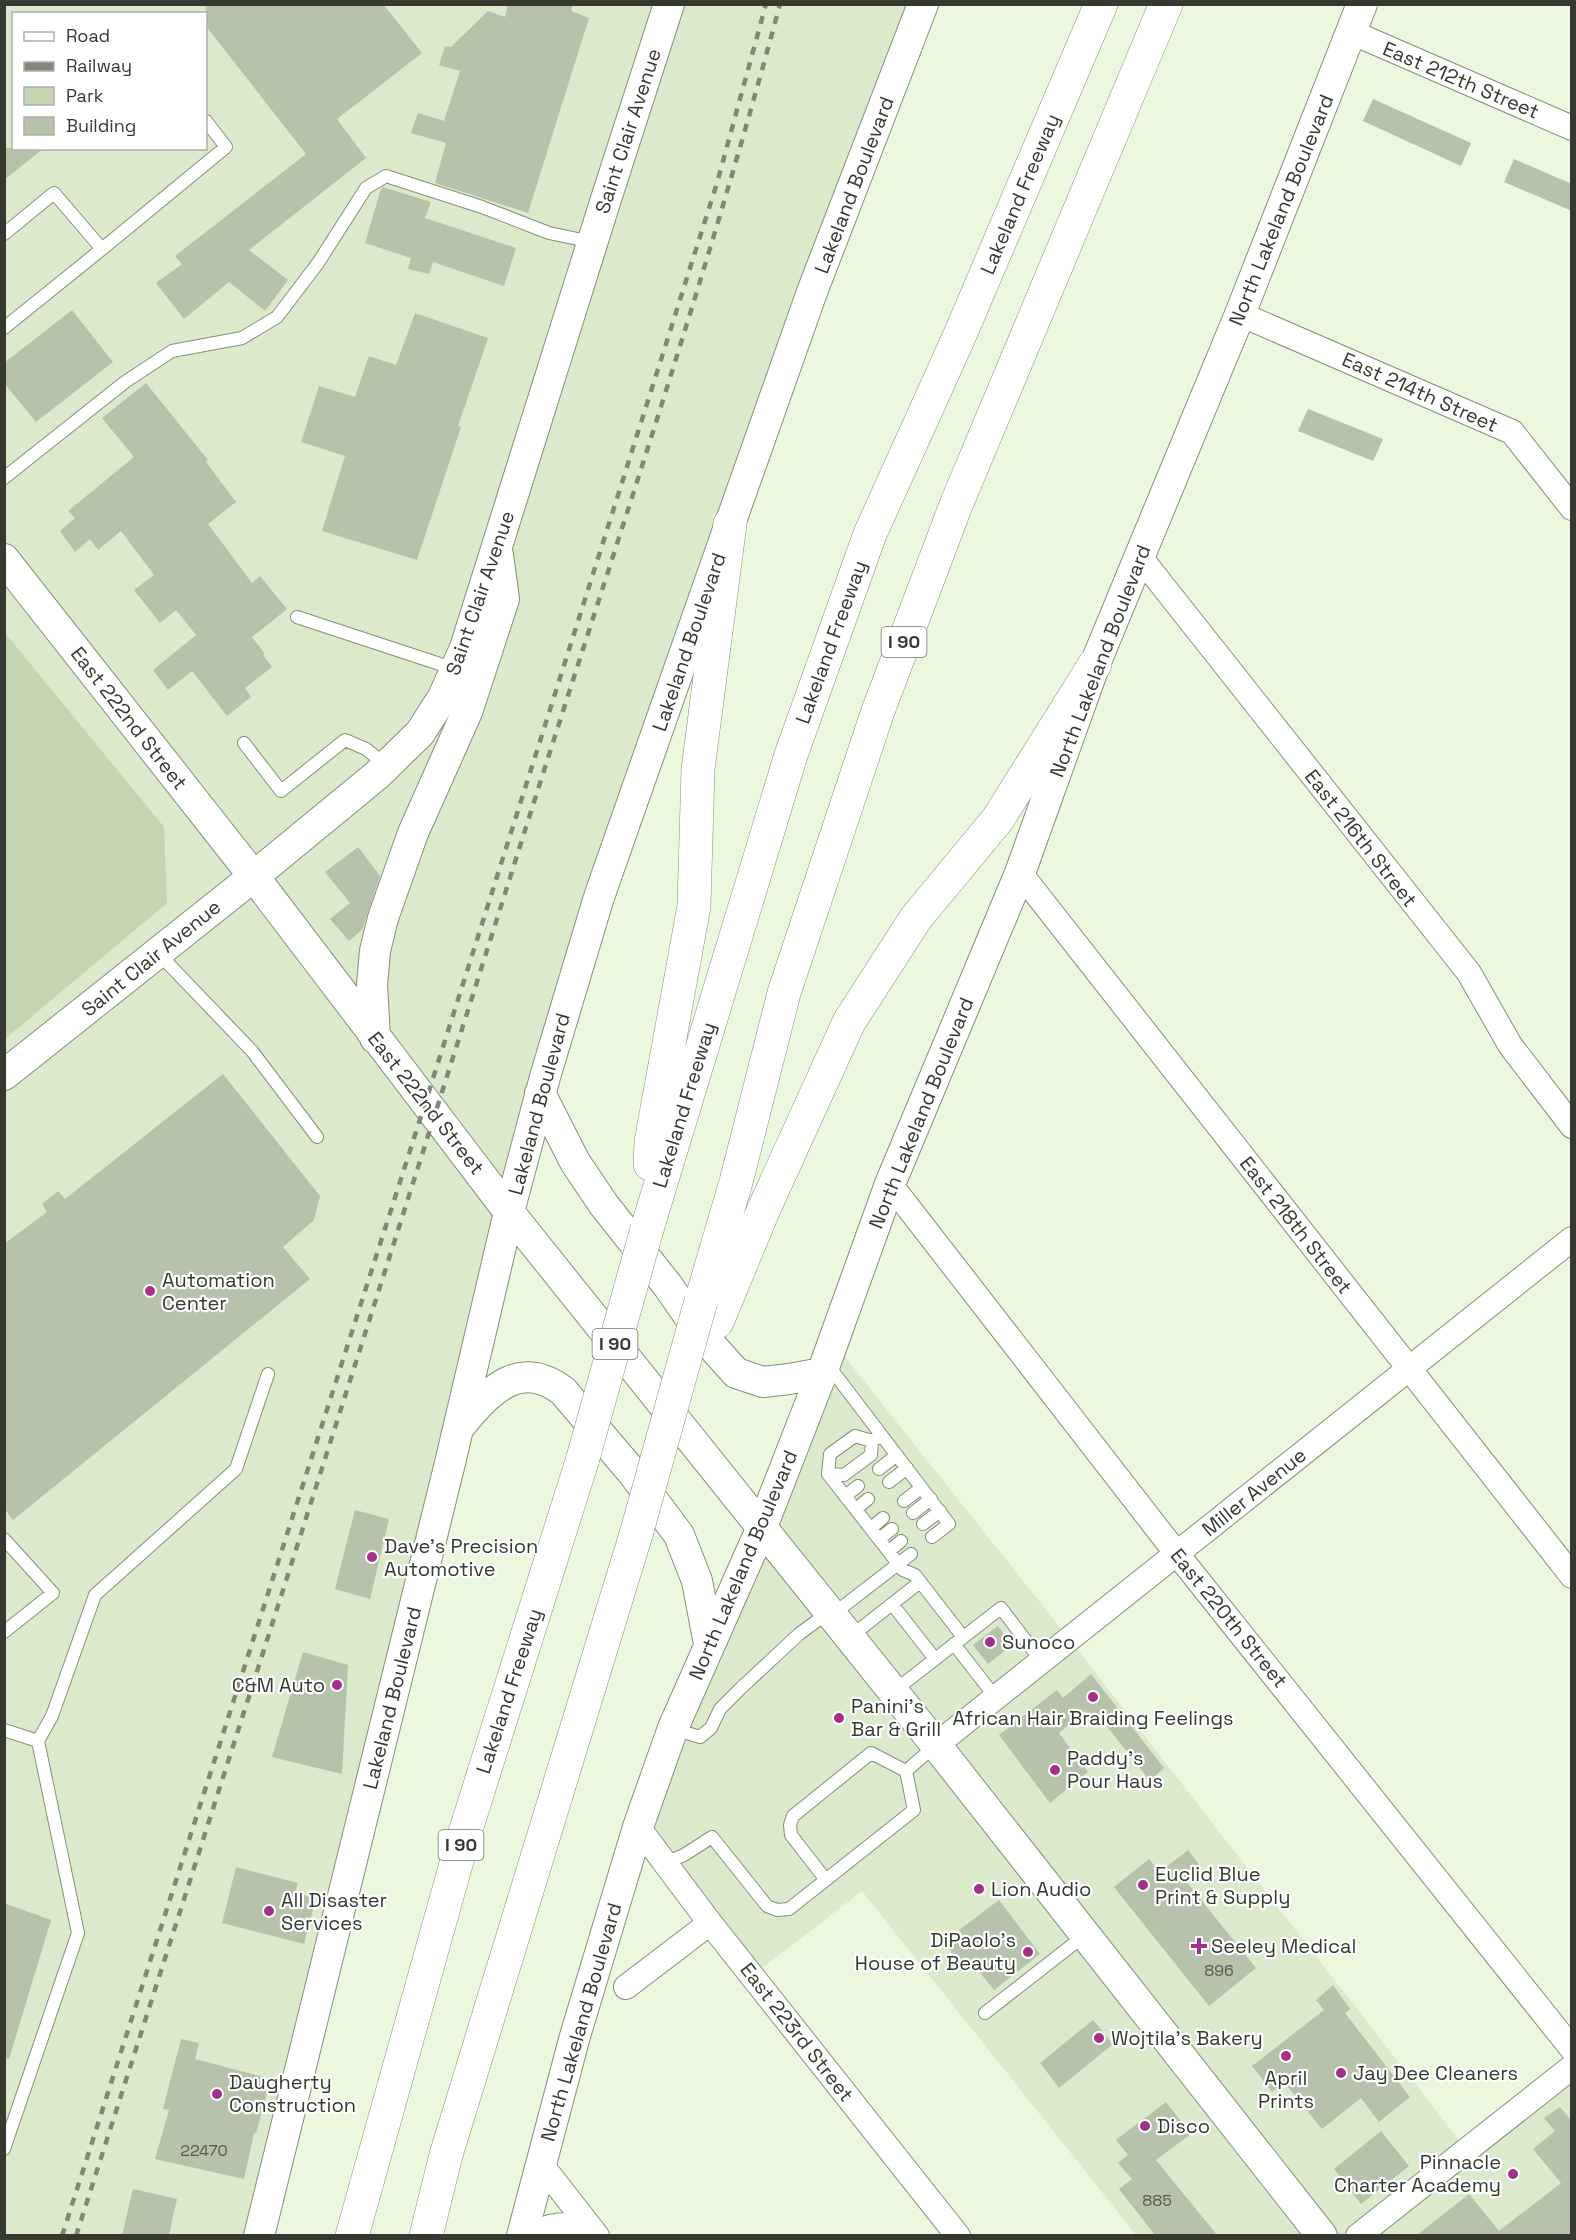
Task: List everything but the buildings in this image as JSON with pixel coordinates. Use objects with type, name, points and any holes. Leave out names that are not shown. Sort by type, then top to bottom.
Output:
[{"type":"highway","name":"Lakeland Freeway","points":[[352,2235],[463,1839],[583,1458],[646,1229],[791,755],[870,534],[959,337],[1101,4]]},
{"type":"highway","name":"I 90","points":[[709,1312],[736,1182],[784,993],[878,711],[956,505],[1166,4]]},
{"type":"highway","points":[[646,1229],[651,1142],[694,906],[698,769],[730,524]]},
{"type":"highway","points":[[426,2235],[446,2155],[637,1531],[709,1312],[763,1211],[849,1022],[916,918],[998,819],[1095,664]]},
{"type":"street","name":"Saint Clair Avenue","points":[[4,1075],[254,877],[387,766],[420,733],[443,697],[465,648],[669,4]]},
{"type":"street","name":"Lakeland Boulevard","points":[[259,2235],[540,1093],[599,897],[730,524],[812,292],[923,4]]},
{"type":"street","name":"North Lakeland Boulevard","points":[[522,2235],[575,2036],[638,1827],[673,1728],[762,1527],[824,1367],[890,1184],[1020,873],[1095,664],[1240,314],[1362,4]]},
{"type":"street","name":"East 212th Street","points":[[1351,32],[1572,128]]},
{"type":"street","name":"East 214th Street","points":[[1240,314],[1512,432],[1572,508]]},
{"type":"street","points":[[375,1038],[372,985],[383,918],[413,832],[467,712],[504,599],[497,546]]},
{"type":"street","name":"East 216th Street","points":[[1140,557],[1468,973],[1510,1045],[1572,1126]]},
{"type":"street","name":"East 222nd Street","points":[[4,559],[254,877],[509,1212],[936,1745],[1322,2235]]},
{"type":"street","name":"East 218th Street","points":[[1020,873],[1572,1576]]},
{"type":"street","points":[[540,1093],[575,1162],[604,1205],[668,1286],[702,1335],[736,1373],[763,1382],[789,1379],[824,1367]]},
{"type":"street","name":"East 220th Street","points":[[890,1184],[1177,1554],[1572,2049]]},
{"type":"street","name":"Miller Avenue","points":[[936,1745],[1572,1239]]},
{"type":"street","points":[[458,1428],[484,1399],[506,1382],[520,1377],[534,1377],[550,1381],[563,1391],[632,1473],[679,1535],[697,1581],[709,1644]]},
{"type":"street","name":"East 223rd Street","points":[[638,1827],[710,1923],[957,2235]]},
{"type":"street","points":[[626,1987],[710,1923]]},
{"type":"street","points":[[1358,2235],[1572,2067]]},
{"type":"street","points":[[540,2163],[593,2231]]},
{"type":"street","points":[[530,2235],[540,2229],[560,2223],[593,2231]]},
{"type":"lane","points":[[4,328],[226,147],[207,122]]},
{"type":"lane","points":[[4,478],[125,382],[172,351],[242,338],[277,317],[318,263],[366,188],[386,176],[482,207],[549,233],[592,242]]},
{"type":"lane","points":[[4,234],[54,193],[102,249]]},
{"type":"lane","points":[[297,616],[456,669]]},
{"type":"lane","points":[[244,743],[281,791],[345,740],[366,749],[387,766]]},
{"type":"lane","points":[[158,953],[252,1051],[317,1137]]},
{"type":"lane","points":[[824,1367],[877,1438],[897,1455],[949,1524],[932,1537]]},
{"type":"lane","points":[[4,2149],[78,1933],[38,1742],[52,1716],[95,1595],[236,1469],[268,1374]]},
{"type":"lane","points":[[877,1438],[855,1436],[830,1454],[828,1474],[903,1570],[915,1575],[996,1698]]},
{"type":"lane","points":[[828,1474],[844,1475],[871,1455],[877,1438]]},
{"type":"lane","points":[[879,1469],[897,1455]]},
{"type":"lane","points":[[889,1482],[907,1468]]},
{"type":"lane","points":[[846,1496],[858,1486]]},
{"type":"lane","points":[[904,1501],[921,1488]]},
{"type":"lane","points":[[856,1509],[868,1499]]},
{"type":"lane","points":[[913,1513],[931,1499]]},
{"type":"lane","points":[[923,1524],[940,1511]]},
{"type":"lane","points":[[871,1528],[883,1518]]},
{"type":"lane","points":[[879,1539],[892,1529]]},
{"type":"lane","points":[[4,1539],[53,1593],[4,1632]]},
{"type":"lane","points":[[889,1551],[901,1541]]},
{"type":"lane","points":[[837,1622],[910,1554]]},
{"type":"lane","points":[[673,1728],[700,1737],[711,1728],[720,1709],[799,1634],[892,1604],[920,1582]]},
{"type":"lane","points":[[892,1604],[935,1659]]},
{"type":"lane","points":[[893,1691],[1001,1608],[1042,1662]]},
{"type":"lane","points":[[4,1730],[38,1742]]},
{"type":"lane","points":[[906,1771],[936,1745]]},
{"type":"lane","points":[[826,1880],[791,1835],[790,1825],[793,1816],[871,1753],[906,1771]]},
{"type":"lane","points":[[665,1863],[684,1855],[712,1837],[767,1906],[777,1910],[789,1909],[914,1810],[906,1771]]},
{"type":"lane","points":[[985,2013],[1085,1935]]},
{"type":"shaded area","points":[[5,5],[923,5],[599,897],[259,2235],[5,2236]]},
{"type":"shaded area","points":[[833,1342],[1070,1640],[1466,2149],[1358,2235],[1136,2235],[862,1891],[752,1976],[638,1827]]},
{"type":"shaded area","name":"Pinnacle Charter Academy","points":[[1571,2083],[1571,2235],[1376,2236],[1533,2113]]},
{"type":"green space","points":[[5,633],[164,827],[167,903],[5,1039]]},
{"type":"railway","points":[[62,2236],[717,183],[766,4]]},
{"type":"railway","points":[[76,2236],[658,416],[721,211],[780,4]]},
{"type":"place","name":"Automation Center","points":[[150,1291]]},
{"type":"place","name":"Dave's Precision Automotive","points":[[372,1557]]},
{"type":"place","name":"Sunoco","points":[[990,1642]]},
{"type":"place","name":"C&M Auto","points":[[337,1685]]},
{"type":"place","name":"African Hair Braiding Feelings","points":[[1093,1697]]},
{"type":"place","name":"Panini's Bar & Grill","points":[[839,1718]]},
{"type":"place","name":"Paddy's Pour Haus","points":[[1055,1770]]},
{"type":"place","name":"Euclid Blue Print & Supply","points":[[1143,1885]]},
{"type":"place","name":"Lion Audio","points":[[979,1889]]},
{"type":"place","name":"All Disaster Services","points":[[269,1911]]},
{"type":"place","name":"Seeley Medical","points":[[1199,1946]]},
{"type":"place","name":"DiPaolo's House of Beauty","points":[[1028,1952]]},
{"type":"place","name":"Wojtila's Bakery","points":[[1099,2038]]},
{"type":"place","name":"April Prints","points":[[1286,2056]]},
{"type":"place","name":"Jay Dee Cleaners","points":[[1341,2073]]},
{"type":"place","name":"Daugherty Construction","points":[[217,2094]]},
{"type":"place","name":"Disco","points":[[1145,2126]]},
{"type":"place","name":"Pinnacle Charter Academy","points":[[1513,2174]]}]
